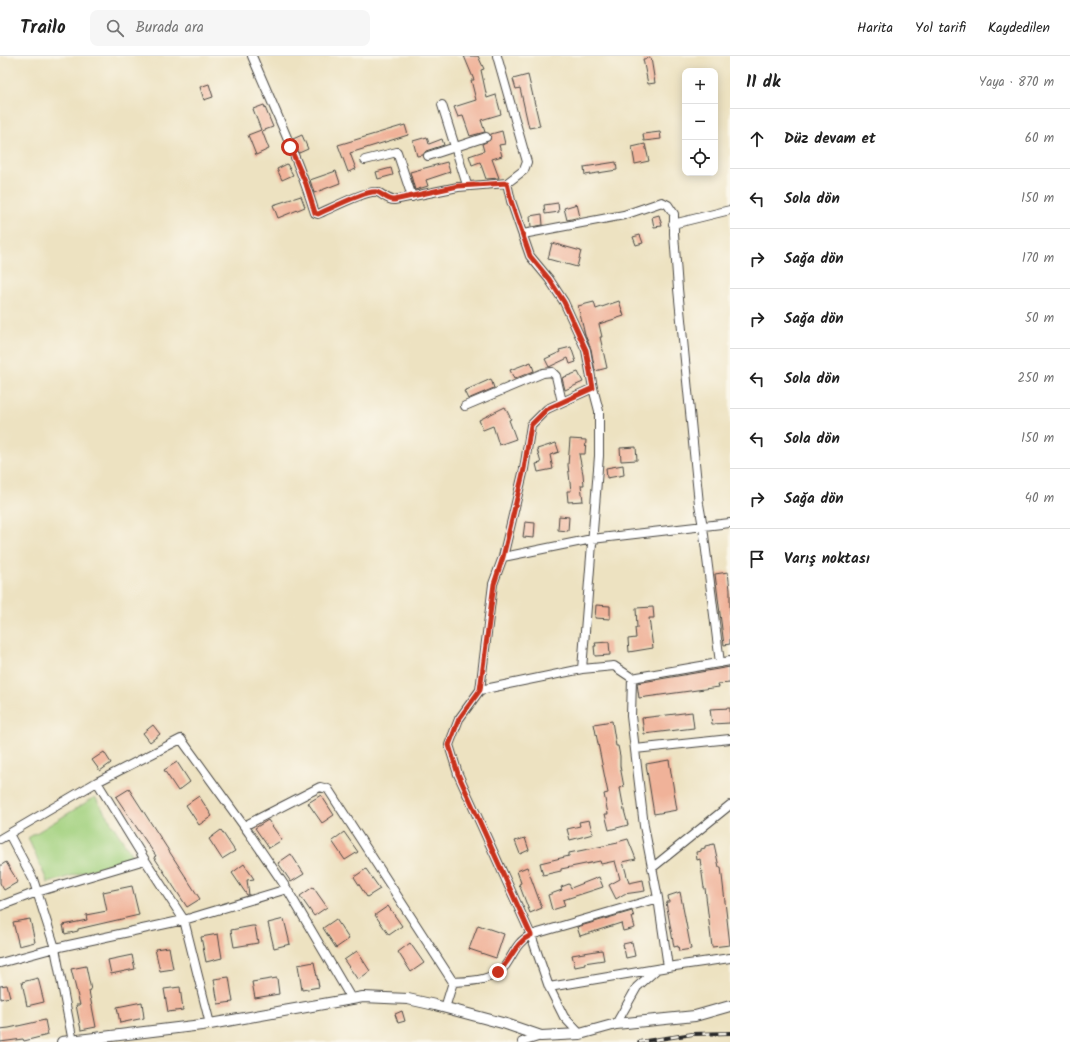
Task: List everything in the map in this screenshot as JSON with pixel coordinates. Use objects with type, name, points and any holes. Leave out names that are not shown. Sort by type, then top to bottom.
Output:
[{"type":"street","points":[[252,56],[275,107],[306,184],[315,213],[318,214],[365,194],[374,192],[379,192],[389,200],[394,200],[467,185],[507,183],[524,170],[527,162],[496,56]]},
{"type":"street","points":[[442,105],[467,185]]},
{"type":"street","points":[[428,156],[486,138]]},
{"type":"street","points":[[365,160],[397,152],[412,197]]},
{"type":"street","points":[[507,183],[511,201],[530,256],[549,279],[564,302],[586,350],[599,411],[599,456],[582,669]]},
{"type":"street","points":[[523,234],[624,215],[662,202],[668,205],[674,214],[678,289],[696,474],[720,662]]},
{"type":"street","points":[[674,224],[730,210]]},
{"type":"street","points":[[465,406],[543,373],[552,372],[556,376],[562,402]]},
{"type":"street","points":[[580,1034],[564,1017],[550,987],[531,935],[458,774],[449,745],[459,719],[480,690],[494,584],[503,557],[524,469],[531,425],[547,409],[593,388]]},
{"type":"street","points":[[503,557],[592,539],[730,523]]},
{"type":"street","points":[[480,690],[582,669],[614,666],[632,678],[730,661]]},
{"type":"street","points":[[632,678],[632,716],[644,826],[658,898],[668,967]]},
{"type":"street","points":[[0,839],[97,782],[181,739],[244,826],[287,889],[351,998]]},
{"type":"street","points":[[635,749],[730,739]]},
{"type":"street","points":[[97,782],[184,920],[210,1024]]},
{"type":"street","points":[[244,826],[320,787],[328,789],[453,982]]},
{"type":"street","points":[[652,868],[730,805]]},
{"type":"street","points":[[9,834],[33,879],[55,948],[73,1041]]},
{"type":"street","points":[[0,906],[37,892],[145,860]]},
{"type":"street","points":[[0,963],[55,948],[184,920],[287,889]]},
{"type":"street","points":[[453,982],[480,981],[498,972],[505,966],[523,938],[658,898]]},
{"type":"street","points":[[550,987],[730,958]]},
{"type":"street","points":[[616,1024],[636,987],[656,970]]},
{"type":"street","points":[[445,1008],[453,982]]},
{"type":"street","points":[[62,1042],[210,1024],[363,997],[408,999],[506,1024],[541,1036]]},
{"type":"street","points":[[522,1042],[541,1036],[580,1034],[616,1024],[695,1016],[730,1006]]},
{"type":"green space","points":[[95,797],[133,857],[48,883],[28,838]]},
{"type":"building","points":[[464,56],[478,56],[484,69],[481,70],[487,98],[496,95],[501,114],[481,120],[485,132],[470,136],[463,116],[458,117],[454,107],[476,100],[471,80],[474,80]]},
{"type":"building","points":[[651,58],[655,83],[648,84],[643,59]]},
{"type":"building","points":[[528,75],[540,126],[529,128],[520,88],[516,89],[513,79]]},
{"type":"building","points":[[209,84],[213,97],[204,100],[200,87]]},
{"type":"building","points":[[264,105],[273,127],[262,131],[269,149],[256,155],[248,135],[261,130],[253,109]]},
{"type":"building","points":[[405,125],[408,135],[350,153],[356,169],[348,172],[338,145]]},
{"type":"building","points":[[502,131],[505,144],[499,145],[502,156],[492,159],[499,178],[486,179],[480,162],[472,165],[469,156],[484,151],[482,144],[490,140],[491,134]]},
{"type":"building","points":[[660,132],[661,139],[644,141],[643,134]]},
{"type":"building","points":[[302,135],[308,149],[299,153],[293,139]]},
{"type":"building","points":[[427,137],[429,144],[442,139],[444,145],[426,151],[423,155],[417,156],[413,141]]},
{"type":"building","points":[[645,144],[649,161],[635,164],[632,147]]},
{"type":"building","points":[[447,162],[450,172],[426,180],[428,186],[415,190],[410,172]]},
{"type":"building","points":[[616,162],[617,170],[585,175],[584,167]]},
{"type":"building","points":[[287,164],[293,175],[282,180],[277,169]]},
{"type":"building","points":[[391,168],[393,175],[378,179],[376,172]]},
{"type":"building","points":[[336,171],[340,183],[314,193],[310,180]]},
{"type":"building","points":[[301,196],[305,207],[278,218],[273,205]]},
{"type":"building","points":[[558,203],[559,212],[545,214],[544,205]]},
{"type":"building","points":[[577,204],[580,217],[567,220],[564,208]]},
{"type":"building","points":[[542,214],[543,225],[531,227],[530,216]]},
{"type":"building","points":[[659,215],[662,226],[654,227],[652,217]]},
{"type":"building","points":[[640,235],[643,243],[636,245],[633,237]]},
{"type":"building","points":[[552,243],[581,251],[577,267],[548,259]]},
{"type":"building","points":[[619,301],[624,316],[599,324],[602,337],[600,337],[607,368],[595,371],[591,349],[585,335],[578,306],[594,302],[596,309]]},
{"type":"building","points":[[571,347],[576,362],[570,364],[568,358],[549,367],[545,359],[560,352],[559,350]]},
{"type":"building","points":[[531,362],[534,371],[514,379],[510,370]]},
{"type":"building","points":[[578,372],[583,382],[565,390],[562,378]]},
{"type":"building","points":[[491,379],[494,388],[468,399],[464,391]]},
{"type":"building","points":[[505,407],[511,419],[509,420],[516,439],[499,445],[493,426],[483,430],[479,420]]},
{"type":"building","points":[[570,439],[586,440],[585,454],[579,454],[584,485],[581,485],[583,501],[568,502],[567,491],[571,491],[568,465]]},
{"type":"building","points":[[556,443],[559,452],[550,455],[553,469],[538,472],[536,464],[541,463],[537,449]]},
{"type":"building","points":[[636,447],[637,460],[621,461],[620,448]]},
{"type":"building","points":[[623,465],[624,475],[607,478],[606,468]]},
{"type":"building","points":[[559,516],[569,517],[568,531],[558,530]]},
{"type":"building","points":[[525,522],[535,523],[534,538],[523,537]]},
{"type":"building","points":[[728,572],[730,590],[730,644],[724,645],[715,574]]},
{"type":"building","points":[[596,605],[610,606],[610,619],[595,618]]},
{"type":"building","points":[[653,607],[654,618],[649,618],[653,648],[629,652],[628,639],[636,638],[636,608]]},
{"type":"building","points":[[609,642],[610,655],[595,656],[595,643]]},
{"type":"building","points":[[730,667],[730,683],[718,684],[719,687],[639,698],[637,683]]},
{"type":"building","points":[[730,708],[730,723],[712,724],[710,709]]},
{"type":"building","points":[[692,712],[694,728],[644,734],[642,718]]},
{"type":"building","points":[[612,721],[616,746],[618,746],[620,756],[620,766],[624,787],[620,788],[628,825],[609,830],[605,814],[608,814],[604,794],[608,793],[594,724]]},
{"type":"building","points":[[153,725],[160,734],[150,742],[143,733]]},
{"type":"building","points":[[104,752],[111,763],[100,771],[92,760]]},
{"type":"building","points":[[669,760],[677,810],[654,814],[646,764]]},
{"type":"building","points":[[177,762],[190,782],[178,791],[164,770]]},
{"type":"building","points":[[129,789],[200,899],[187,907],[154,857],[156,856],[116,797]]},
{"type":"building","points":[[321,795],[334,815],[322,823],[308,803]]},
{"type":"building","points":[[199,796],[212,816],[199,825],[186,805]]},
{"type":"building","points":[[268,820],[282,840],[269,848],[255,828]]},
{"type":"building","points":[[589,820],[593,834],[570,840],[567,829],[580,826],[579,822]]},
{"type":"building","points":[[221,830],[235,851],[222,859],[209,839]]},
{"type":"building","points":[[344,832],[358,852],[345,860],[332,841]]},
{"type":"building","points":[[525,838],[529,850],[520,854],[515,841]]},
{"type":"building","points":[[628,839],[636,859],[623,862],[629,883],[643,880],[645,891],[624,894],[616,899],[609,885],[620,879],[615,861],[601,864],[600,861],[561,869],[561,871],[543,875],[540,863],[569,856],[569,853],[618,843],[617,842]]},
{"type":"building","points":[[714,844],[719,867],[721,867],[730,945],[712,947],[705,888],[700,859],[697,860],[696,852],[701,851],[701,849],[705,848],[705,846]]},
{"type":"building","points":[[291,854],[304,874],[291,882],[278,863]]},
{"type":"building","points":[[6,862],[18,882],[4,890],[0,883],[0,866]]},
{"type":"building","points":[[244,864],[254,879],[247,880],[249,895],[247,895],[232,873]]},
{"type":"building","points":[[527,867],[542,908],[530,913],[519,884],[521,883],[517,871]]},
{"type":"building","points":[[366,869],[380,889],[367,897],[354,877]]},
{"type":"building","points":[[599,877],[603,887],[563,900],[565,906],[552,910],[548,895],[562,890],[561,887],[569,884],[571,888]]},
{"type":"building","points":[[132,886],[139,915],[78,929],[78,931],[65,934],[63,925],[87,920],[86,915],[107,911],[103,892]]},
{"type":"building","points":[[313,887],[327,907],[314,916],[300,896]]},
{"type":"building","points":[[680,892],[691,949],[679,951],[678,946],[674,947],[666,902],[669,902],[668,896]]},
{"type":"building","points":[[388,906],[402,926],[389,935],[375,915]]},
{"type":"building","points":[[632,911],[635,928],[623,931],[621,923],[580,936],[577,927]]},
{"type":"building","points":[[30,919],[35,942],[19,946],[13,922]]},
{"type":"building","points":[[284,919],[290,944],[274,948],[268,923]]},
{"type":"building","points":[[336,919],[349,939],[336,948],[323,928]]},
{"type":"building","points":[[478,925],[504,934],[496,958],[469,949]]},
{"type":"building","points":[[255,926],[258,943],[234,947],[231,930]]},
{"type":"building","points":[[218,934],[222,958],[206,962],[201,937]]},
{"type":"building","points":[[632,942],[635,956],[626,958],[623,944]]},
{"type":"building","points":[[410,943],[424,963],[411,972],[398,952]]},
{"type":"building","points":[[169,947],[173,969],[160,971],[155,949]]},
{"type":"building","points":[[602,950],[604,960],[584,963],[585,965],[575,967],[572,955]]},
{"type":"building","points":[[357,951],[370,971],[358,980],[344,960]]},
{"type":"building","points":[[132,955],[135,969],[111,974],[108,960]]},
{"type":"building","points":[[314,962],[319,987],[302,990],[298,965]]},
{"type":"building","points":[[86,966],[96,1027],[81,1030],[76,1005],[80,1005],[71,969]]},
{"type":"building","points":[[229,977],[233,1002],[218,1004],[214,979]]},
{"type":"building","points":[[38,978],[44,1002],[27,1006],[22,982]]},
{"type":"building","points":[[277,978],[279,994],[255,998],[252,982]]},
{"type":"building","points":[[7,985],[10,997],[0,999],[0,986]]},
{"type":"building","points":[[180,987],[183,1010],[168,1012],[164,989]]},
{"type":"building","points":[[142,1002],[144,1018],[120,1023],[117,1007]]},
{"type":"building","points":[[402,1011],[405,1021],[398,1023],[395,1014]]},
{"type":"building","points":[[45,1020],[48,1035],[24,1041],[23,1039],[0,1042],[0,1029]]},
{"type":"railway","points":[[639,1042],[693,1034],[730,1033]]},
{"type":"route","points":[[290,147],[306,184],[315,213],[318,214],[365,194],[374,192],[379,192],[389,200],[394,200],[458,186],[507,183],[511,201],[530,256],[549,279],[564,302],[586,350],[593,388],[547,409],[531,425],[524,469],[503,557],[494,584],[480,690],[459,719],[449,745],[458,774],[531,935],[523,938],[505,966],[498,972]]}]
